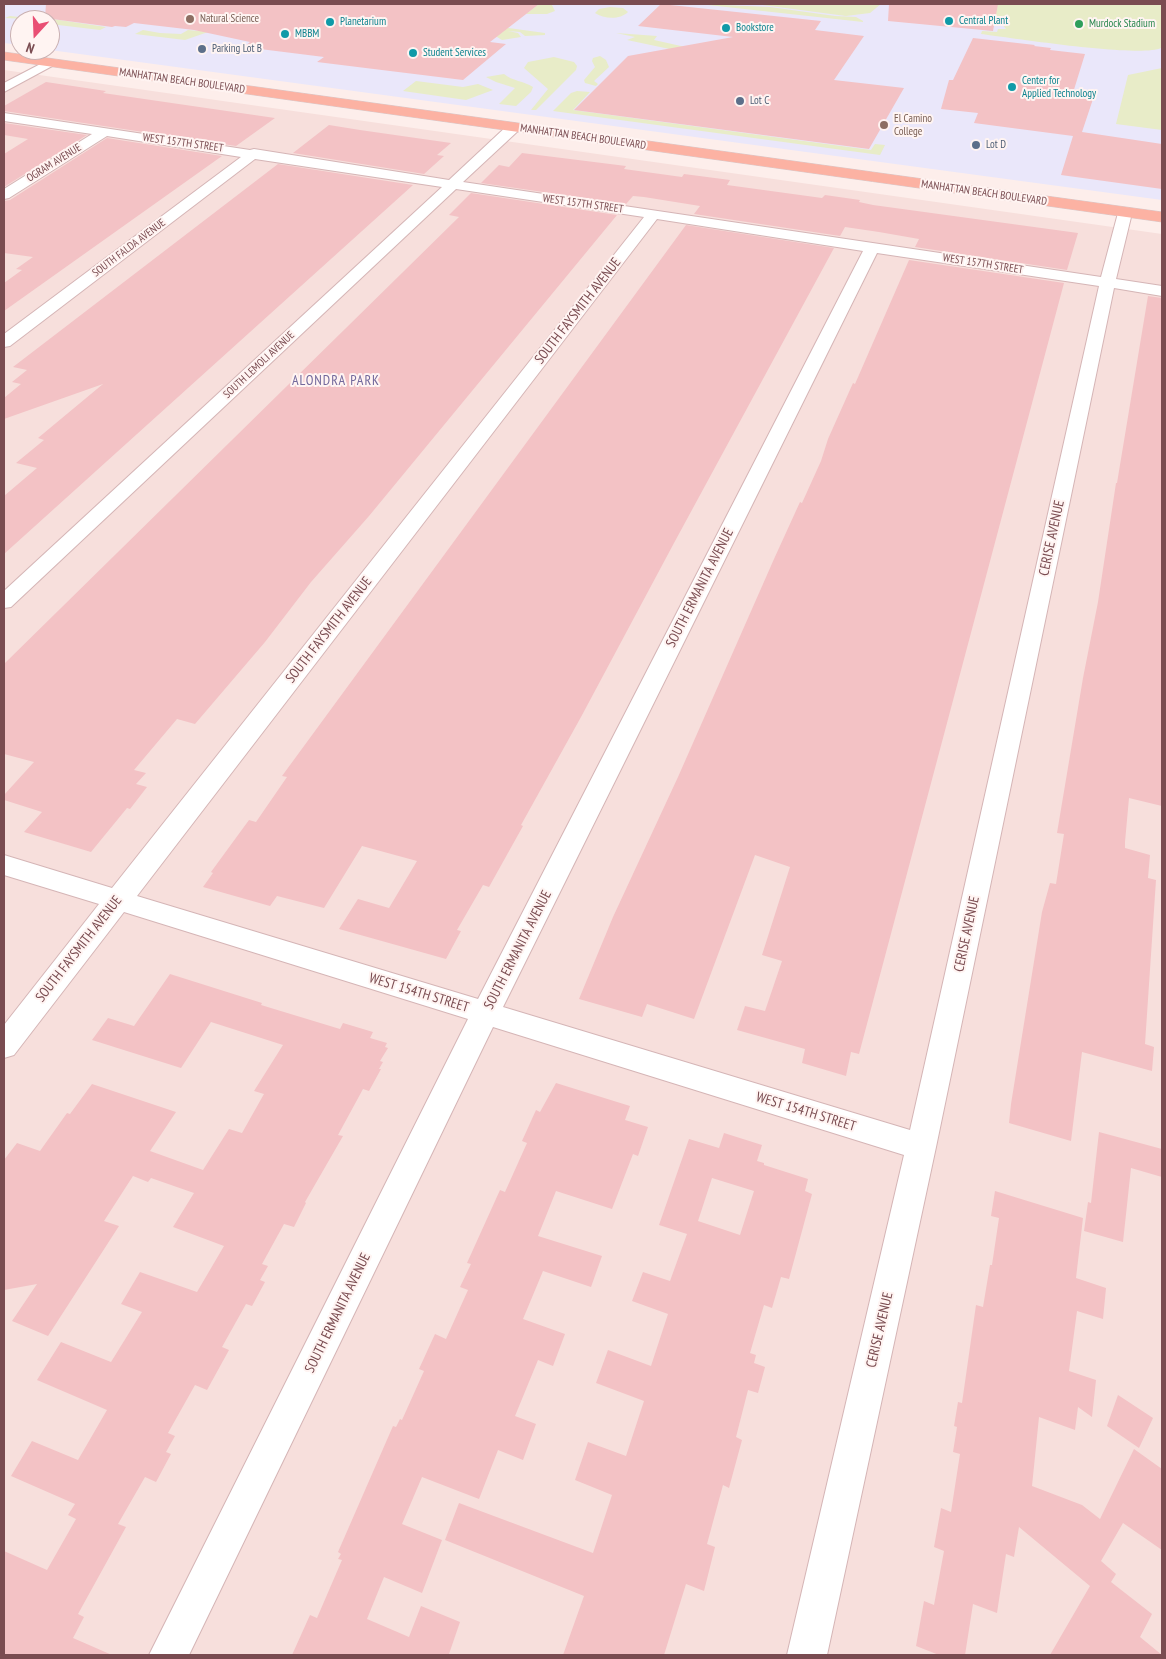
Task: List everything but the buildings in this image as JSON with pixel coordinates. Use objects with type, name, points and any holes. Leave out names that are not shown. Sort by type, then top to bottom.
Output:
[{"type":"main road","name":"MANHATTAN BEACH BOULEVARD","points":[[4,56],[1162,218]]},
{"type":"street","points":[[4,88],[50,63]]},
{"type":"street","name":"WEST 157TH STREET","points":[[4,117],[254,153],[1162,291]]},
{"type":"street","name":"SOUTH LEMOLI AVENUE","points":[[8,592],[514,127]]},
{"type":"street","name":"OGRAM AVENUE","points":[[4,195],[105,132]]},
{"type":"street","name":"SOUTH FALDA AVENUE","points":[[4,342],[254,153]]},
{"type":"street","name":"CERISE AVENUE","points":[[807,1655],[921,1146],[1107,283],[1125,212]]},
{"type":"street","name":"SOUTH FAYSMITH AVENUE","points":[[4,1046],[654,214]]},
{"type":"street","name":"SOUTH ERMANITA AVENUE","points":[[169,1655],[486,1014],[872,247]]},
{"type":"street","name":"WEST 154TH STREET","points":[[4,865],[921,1146]]},
{"type":"shaded area","name":"El Camino College","points":[[4,4],[1162,4],[1162,200],[60,51],[60,10],[10,10],[10,44],[4,43]]},
{"type":"shaded area","points":[[4,70],[1162,234],[1162,1655],[4,1655]]},
{"type":"green space","points":[[539,4],[552,5],[555,11],[547,14],[526,14]]},
{"type":"green space","points":[[699,4],[770,7],[856,17],[863,22]]},
{"type":"green space","points":[[755,4],[881,4],[870,13],[846,16]]},
{"type":"green space","name":"Murdock Stadium","points":[[915,4],[1162,4],[1162,43],[1161,48],[1129,51],[981,34],[982,31],[997,32],[998,29],[1006,29],[999,20],[941,16],[921,9]]},
{"type":"green space","points":[[610,7],[623,8],[628,12],[625,15],[612,18],[595,13],[599,9]]},
{"type":"green space","points":[[60,20],[106,27],[100,30],[60,25]]},
{"type":"green space","points":[[216,22],[208,32],[185,40],[135,34],[143,30],[181,34],[188,30],[199,31]]},
{"type":"green space","points":[[472,23],[545,33],[545,35],[525,36],[520,32],[508,31],[518,33],[521,37],[502,40],[497,37],[460,33]]},
{"type":"green space","points":[[616,33],[657,36],[654,40],[681,46],[727,51],[698,55],[627,40],[635,37]]},
{"type":"green space","points":[[600,56],[606,60],[609,67],[594,81],[598,84],[596,86],[585,83],[584,80],[595,67],[592,61],[593,58]]},
{"type":"green space","points":[[554,57],[574,62],[577,66],[576,70],[536,110],[531,110],[548,89],[524,68],[528,62]]},
{"type":"green space","points":[[1162,68],[1162,130],[1116,124],[1128,75]]},
{"type":"green space","points":[[504,74],[533,87],[531,92],[516,106],[499,104],[515,88],[486,77]]},
{"type":"green space","points":[[416,81],[463,87],[478,84],[493,90],[466,100],[403,91]]},
{"type":"green space","points":[[577,91],[590,92],[573,110],[871,150],[875,144],[885,145],[880,155],[553,111],[571,93]]},
{"type":"place","name":"Natural Science","points":[[190,19]]},
{"type":"place","name":"Central Plant","points":[[949,21]]},
{"type":"place","name":"Planetarium","points":[[330,22]]},
{"type":"place","name":"Murdock Stadium","points":[[1079,24]]},
{"type":"place","name":"Bookstore","points":[[726,28]]},
{"type":"place","name":"MBBM","points":[[285,34]]},
{"type":"place","name":"Parking Lot B","points":[[202,49]]},
{"type":"place","name":"Student Services","points":[[413,53]]},
{"type":"place","name":"Center for Applied Technology","points":[[1012,87]]},
{"type":"place","name":"Lot C","points":[[740,101]]},
{"type":"place","name":"El Camino College","points":[[884,125]]},
{"type":"place","name":"Lot D","points":[[976,145]]},
{"type":"district","name":"ALONDRA PARK","points":[[336,381]]}]
